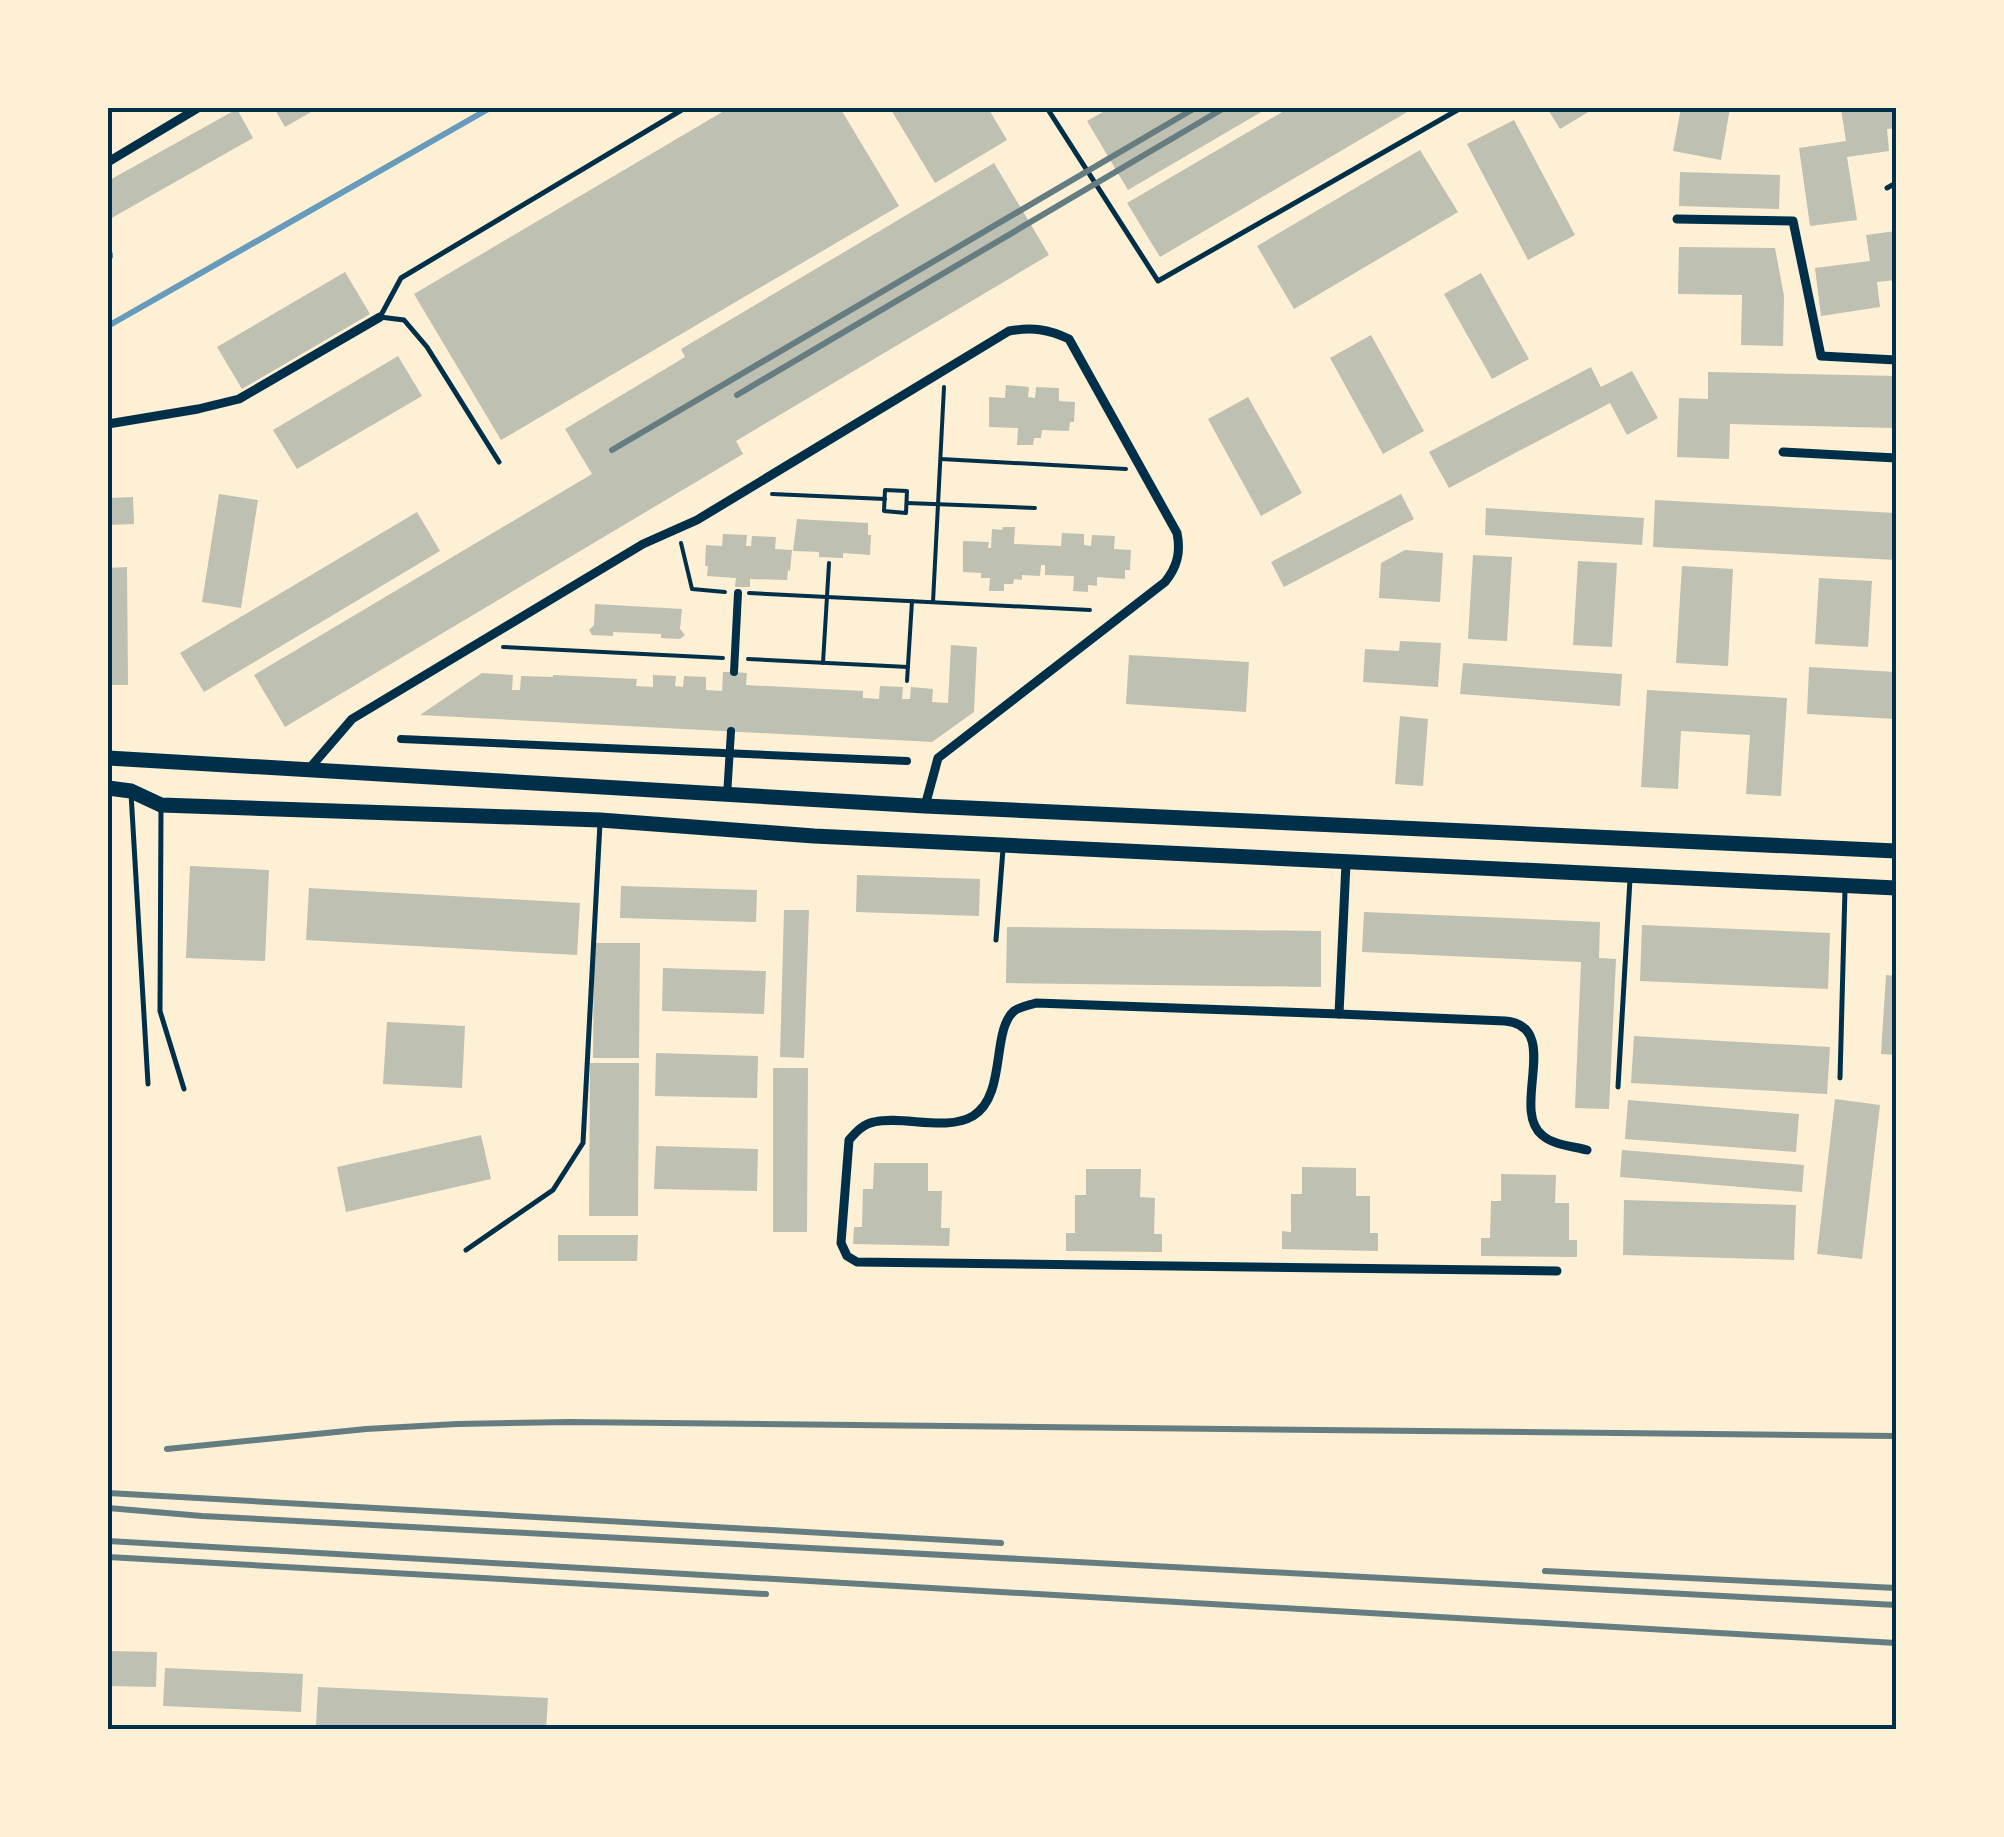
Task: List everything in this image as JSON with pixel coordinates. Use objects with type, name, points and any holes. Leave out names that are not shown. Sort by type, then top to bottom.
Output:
[{"type":"highway","points":[[108,758],[728,796],[1896,851]]},
{"type":"highway","points":[[108,788],[131,790],[160,805],[600,820],[1004,846],[1896,888]]},
{"type":"street","points":[[108,162],[198,108]]},
{"type":"street","points":[[1677,219],[1793,221],[1821,356],[1896,360]]},
{"type":"street","points":[[108,424],[238,399],[380,316]]},
{"type":"street","points":[[307,771],[352,719],[643,544],[696,520],[1009,331],[1050,330],[1069,339],[1178,534],[1180,547],[1173,572],[1165,582],[938,758],[925,806]]},
{"type":"street","points":[[1783,452],[1896,458]]},
{"type":"street","points":[[734,672],[738,593]]},
{"type":"street","points":[[728,796],[731,731]]},
{"type":"street","points":[[401,740],[907,761]]},
{"type":"street","points":[[1339,1014],[1346,863]]},
{"type":"street","points":[[1557,1271],[857,1262],[847,1256],[842,1243],[849,1140],[858,1129],[874,1122],[950,1122],[971,1118],[985,1106],[998,1070],[1005,1026],[1015,1010],[1036,1003],[1339,1014],[1522,1026],[1533,1047],[1532,1113],[1537,1131],[1553,1142],[1586,1150]]},
{"type":"lane","points":[[499,462],[427,347],[404,320],[380,316],[402,278],[684,108]]},
{"type":"lane","points":[[1047,108],[1158,281],[1461,108]]},
{"type":"lane","points":[[1887,188],[1896,182]]},
{"type":"lane","points":[[131,790],[148,1084]]},
{"type":"lane","points":[[160,805],[160,1010],[184,1089]]},
{"type":"lane","points":[[466,1250],[553,1190],[582,1143],[600,820]]},
{"type":"lane","points":[[996,940],[1004,846]]},
{"type":"lane","points":[[1618,1087],[1630,876]]},
{"type":"lane","points":[[1840,1078],[1845,886]]},
{"type":"path","points":[[933,602],[945,370]]},
{"type":"path","points":[[941,459],[1142,470]]},
{"type":"path","points":[[886,490],[907,491],[907,503],[906,512],[884,512],[886,490]]},
{"type":"path","points":[[743,492],[885,499]]},
{"type":"path","points":[[907,503],[1035,508]]},
{"type":"path","points":[[678,528],[692,589],[1090,610]]},
{"type":"path","points":[[823,663],[829,563]]},
{"type":"path","points":[[907,682],[912,601]]},
{"type":"path","points":[[474,646],[908,667]]},
{"type":"building","points":[[274,108],[318,108],[285,127]]},
{"type":"building","points":[[729,108],[840,108],[899,206],[501,440],[414,294]]},
{"type":"building","points":[[890,108],[988,108],[1007,140],[935,183]]},
{"type":"building","points":[[1110,108],[1268,108],[1128,190],[1087,121]]},
{"type":"building","points":[[1289,108],[1414,108],[1160,257],[1127,203]]},
{"type":"building","points":[[1547,108],[1595,108],[1560,129]]},
{"type":"building","points":[[1681,108],[1730,108],[1721,160],[1673,151]]},
{"type":"building","points":[[1896,108],[1896,128],[1887,129],[1889,151],[1847,157],[1857,220],[1810,226],[1799,148],[1846,141],[1841,109]]},
{"type":"building","points":[[237,109],[253,138],[108,220],[108,181]]},
{"type":"building","points":[[1514,120],[1575,235],[1528,260],[1467,144]]},
{"type":"building","points":[[1420,150],[1458,212],[1294,309],[1257,246]]},
{"type":"building","points":[[994,163],[1049,255],[736,441],[743,454],[285,727],[254,675],[592,474],[565,429],[685,357],[681,349]]},
{"type":"building","points":[[1680,172],[1780,175],[1779,209],[1679,206]]},
{"type":"building","points":[[1896,231],[1896,280],[1877,282],[1880,307],[1821,316],[1815,268],[1870,261],[1866,235]]},
{"type":"building","points":[[1679,247],[1775,248],[1784,296],[1783,346],[1741,345],[1742,295],[1678,294]]},
{"type":"building","points":[[345,272],[370,314],[242,389],[217,347]]},
{"type":"building","points":[[1481,273],[1529,359],[1492,379],[1444,294]]},
{"type":"building","points":[[1371,335],[1424,431],[1383,454],[1330,358]]},
{"type":"building","points":[[398,356],[422,396],[297,469],[273,430]]},
{"type":"building","points":[[1591,367],[1601,387],[1632,371],[1658,418],[1627,435],[1610,403],[1449,488],[1429,452]]},
{"type":"building","points":[[1708,372],[1896,376],[1896,428],[1730,424],[1729,459],[1677,457],[1679,398],[1708,399]]},
{"type":"building","points":[[1006,385],[1029,387],[1028,397],[1035,398],[1036,387],[1059,388],[1059,401],[1075,402],[1074,422],[1070,422],[1069,431],[1042,430],[1041,438],[1034,438],[1033,445],[1017,445],[1018,428],[989,427],[989,397],[1005,398]]},
{"type":"building","points":[[1248,397],[1302,493],[1261,516],[1208,419]]},
{"type":"building","points":[[219,494],[258,500],[241,608],[202,602]]},
{"type":"building","points":[[1401,494],[1414,519],[1284,587],[1271,562]]},
{"type":"building","points":[[133,497],[134,524],[108,525],[108,498]]},
{"type":"building","points":[[1655,500],[1896,513],[1896,560],[1653,547]]},
{"type":"building","points":[[1486,508],[1644,518],[1642,545],[1485,535]]},
{"type":"building","points":[[417,512],[440,551],[204,692],[180,653]]},
{"type":"building","points":[[797,519],[868,523],[870,555],[843,553],[843,558],[819,557],[819,552],[793,551]]},
{"type":"building","points":[[1015,527],[1014,544],[1061,546],[1062,533],[1084,534],[1084,545],[1091,546],[1092,535],[1115,536],[1114,549],[1131,550],[1130,570],[1125,570],[1125,579],[1097,577],[1097,586],[1088,585],[1088,592],[1073,591],[1074,576],[1045,575],[1045,565],[1041,565],[1040,576],[1022,575],[1022,580],[1004,584],[1004,591],[989,591],[990,578],[963,572],[963,541],[989,542],[991,548],[992,529]]},
{"type":"building","points":[[723,534],[747,535],[746,546],[751,546],[752,536],[776,537],[775,549],[792,550],[787,580],[750,579],[750,587],[735,587],[736,578],[707,576],[706,545],[722,546]]},
{"type":"building","points":[[1405,550],[1443,553],[1440,602],[1379,598],[1381,563]]},
{"type":"building","points":[[1473,555],[1512,557],[1507,641],[1468,639]]},
{"type":"building","points":[[1578,561],[1617,563],[1612,647],[1573,645]]},
{"type":"building","points":[[1682,566],[1733,569],[1728,666],[1676,663]]},
{"type":"building","points":[[127,567],[128,685],[108,685],[108,568]]},
{"type":"building","points":[[1819,578],[1872,581],[1868,647],[1815,644]]},
{"type":"building","points":[[595,604],[682,609],[680,629],[685,635],[680,639],[661,638],[661,634],[592,635],[589,630],[594,625]]},
{"type":"building","points":[[1400,641],[1441,643],[1438,687],[1363,682],[1365,649],[1399,651]]},
{"type":"building","points":[[951,645],[977,647],[974,712],[932,742],[420,715],[482,673],[513,675],[512,690],[520,690],[521,676],[637,679],[636,686],[653,687],[653,675],[676,676],[675,686],[683,687],[684,676],[706,677],[706,690],[722,691],[723,672],[734,672],[747,673],[746,685],[863,691],[863,698],[879,699],[880,686],[903,687],[902,699],[910,699],[911,687],[933,689],[932,702],[948,703]]},
{"type":"building","points":[[1129,655],[1249,662],[1246,712],[1126,704]]},
{"type":"building","points":[[1463,663],[1622,674],[1620,706],[1460,694]]},
{"type":"building","points":[[1809,667],[1896,672],[1896,719],[1807,714]]},
{"type":"building","points":[[1647,690],[1787,698],[1781,796],[1746,794],[1750,735],[1681,731],[1678,789],[1641,787]]},
{"type":"building","points":[[1400,716],[1428,719],[1423,786],[1395,784]]},
{"type":"building","points":[[190,866],[269,870],[265,961],[186,958]]},
{"type":"building","points":[[857,875],[980,879],[979,916],[856,912]]},
{"type":"building","points":[[621,886],[757,890],[756,922],[620,918]]},
{"type":"building","points":[[309,888],[580,903],[577,955],[306,940]]},
{"type":"building","points":[[784,910],[809,910],[804,1058],[780,1057]]},
{"type":"building","points":[[1364,912],[1600,922],[1599,958],[1616,959],[1609,1109],[1575,1108],[1581,962],[1362,952]]},
{"type":"building","points":[[1642,925],[1830,933],[1828,989],[1640,981]]},
{"type":"building","points":[[1007,927],[1321,931],[1321,987],[1006,983]]},
{"type":"building","points":[[594,943],[640,943],[639,1058],[593,1058]]},
{"type":"building","points":[[663,968],[766,971],[764,1014],[662,1011]]},
{"type":"building","points":[[1886,975],[1896,976],[1896,1055],[1881,1054]]},
{"type":"building","points":[[387,1022],[465,1026],[462,1088],[383,1084]]},
{"type":"building","points":[[1634,1036],[1830,1047],[1827,1094],[1631,1083]]},
{"type":"building","points":[[656,1053],[758,1056],[757,1098],[655,1096]]},
{"type":"building","points":[[590,1063],[639,1063],[638,1216],[589,1216]]},
{"type":"building","points":[[773,1068],[808,1068],[807,1232],[773,1232]]},
{"type":"building","points":[[1835,1099],[1880,1105],[1862,1259],[1817,1254]]},
{"type":"building","points":[[1628,1100],[1799,1114],[1796,1152],[1625,1139]]},
{"type":"building","points":[[481,1135],[491,1179],[346,1212],[337,1167]]},
{"type":"building","points":[[656,1146],[758,1149],[757,1191],[654,1189]]},
{"type":"building","points":[[1622,1150],[1804,1165],[1802,1192],[1620,1177]]},
{"type":"building","points":[[874,1163],[928,1163],[928,1191],[942,1191],[941,1228],[950,1228],[949,1246],[853,1244],[854,1227],[862,1227],[863,1189],[873,1189]]},
{"type":"building","points":[[1302,1167],[1356,1168],[1356,1196],[1370,1196],[1370,1233],[1378,1233],[1378,1251],[1282,1249],[1282,1231],[1291,1232],[1291,1194],[1302,1194]]},
{"type":"building","points":[[1086,1169],[1141,1169],[1140,1197],[1155,1198],[1154,1234],[1162,1234],[1162,1252],[1066,1251],[1066,1233],[1075,1233],[1075,1195],[1086,1195]]},
{"type":"building","points":[[1501,1174],[1556,1175],[1555,1203],[1569,1203],[1569,1240],[1577,1240],[1577,1257],[1481,1256],[1481,1238],[1490,1238],[1491,1201],[1501,1201]]},
{"type":"building","points":[[1624,1200],[1796,1205],[1794,1260],[1623,1255]]},
{"type":"building","points":[[558,1235],[638,1235],[637,1261],[558,1261]]},
{"type":"building","points":[[108,1651],[157,1652],[156,1687],[108,1686]]},
{"type":"building","points":[[165,1668],[303,1674],[301,1712],[163,1706]]},
{"type":"building","points":[[318,1687],[548,1698],[546,1730],[316,1726]]},
{"type":"waterway","points":[[108,326],[490,108]]},
{"type":"railway","points":[[612,450],[1195,108]]},
{"type":"railway","points":[[737,395],[1224,108]]},
{"type":"railway","points":[[167,1449],[366,1429],[569,1422],[1896,1436]]},
{"type":"railway","points":[[108,1493],[1001,1543]]},
{"type":"railway","points":[[108,1508],[1896,1605]]},
{"type":"railway","points":[[108,1541],[1896,1643]]},
{"type":"railway","points":[[108,1557],[766,1594]]},
{"type":"railway","points":[[1545,1571],[1896,1588]]}]
